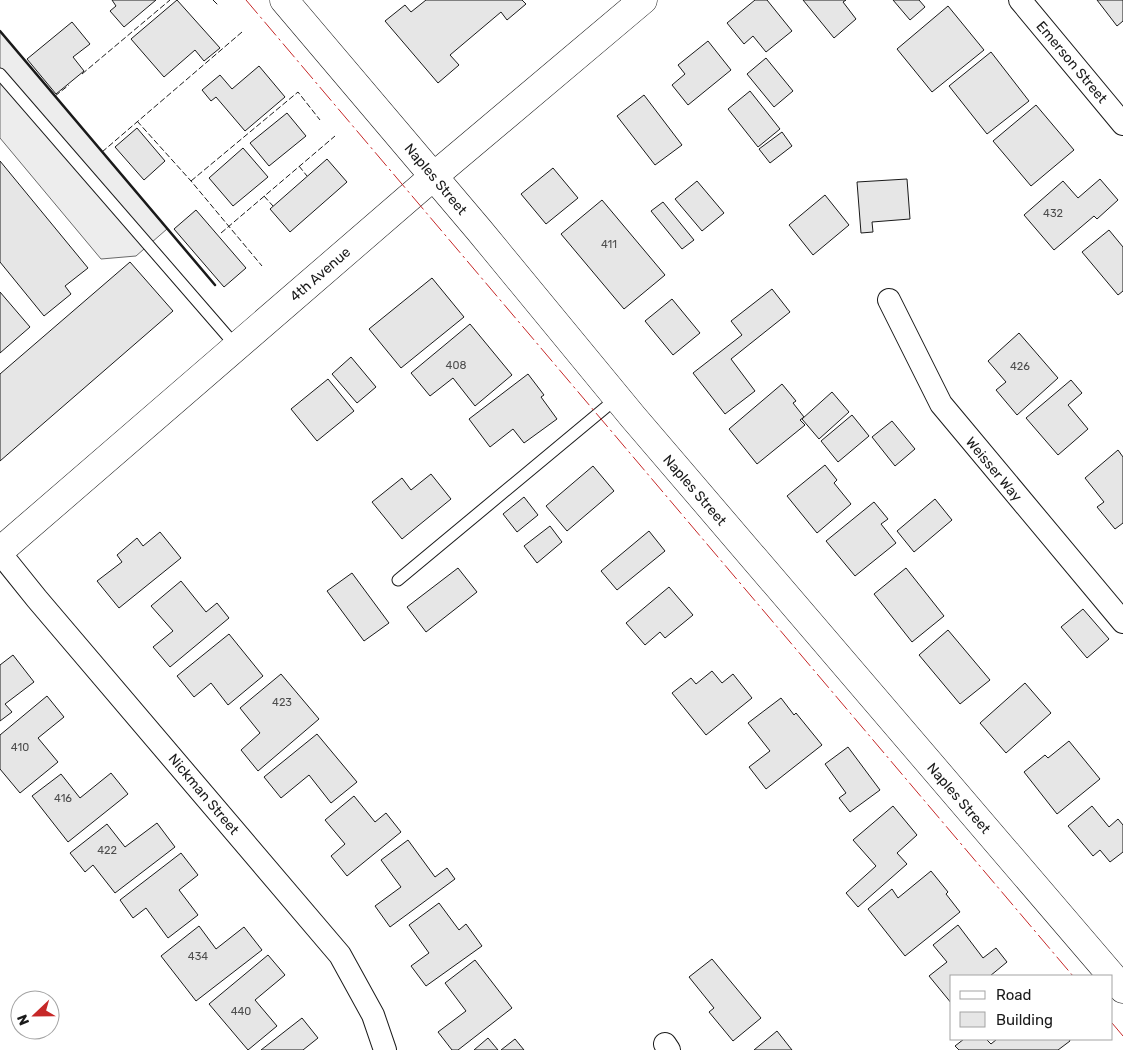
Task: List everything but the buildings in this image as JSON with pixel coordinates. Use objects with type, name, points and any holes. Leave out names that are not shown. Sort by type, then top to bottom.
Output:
[{"type":"street","name":"Naples Street","points":[[284,0],[434,176],[617,398],[1111,975]]},
{"type":"street","name":"4th Avenue","points":[[0,552],[434,176],[643,0]]},
{"type":"street","name":"Emerson Street","points":[[1020,0],[1123,124]]},
{"type":"street","name":"Weisser Way","points":[[890,300],[940,404],[1123,622]]},
{"type":"street","name":"Nickman Street","points":[[0,552],[340,955],[373,1015],[385,1050]]},
{"type":"street","name":"Naples Street","points":[[1113,977],[1123,989]]},
{"type":"lane","points":[[0,74],[236,346]]},
{"type":"lane","points":[[398,580],[617,398]]},
{"type":"shaded area","points":[[0,31],[167,229],[136,256],[101,259],[0,138]]},
{"type":"fence","points":[[82,74],[170,0]]},
{"type":"fence","points":[[213,0],[219,6]]},
{"type":"fence","points":[[102,152],[242,32]]},
{"type":"fence","points":[[55,96],[69,85]]},
{"type":"fence","points":[[191,181],[298,92],[320,120]]},
{"type":"fence","points":[[137,121],[191,181],[262,266]]},
{"type":"fence","points":[[221,233],[335,136]]},
{"type":"fence","points":[[299,166],[307,176]]},
{"type":"fence","points":[[264,196],[273,206]]},
{"type":"wall","points":[[0,31],[215,285]]},
{"type":"power","points":[[246,0],[1072,975]]},
{"type":"power","points":[[1113,1024],[1123,1036]]}]
